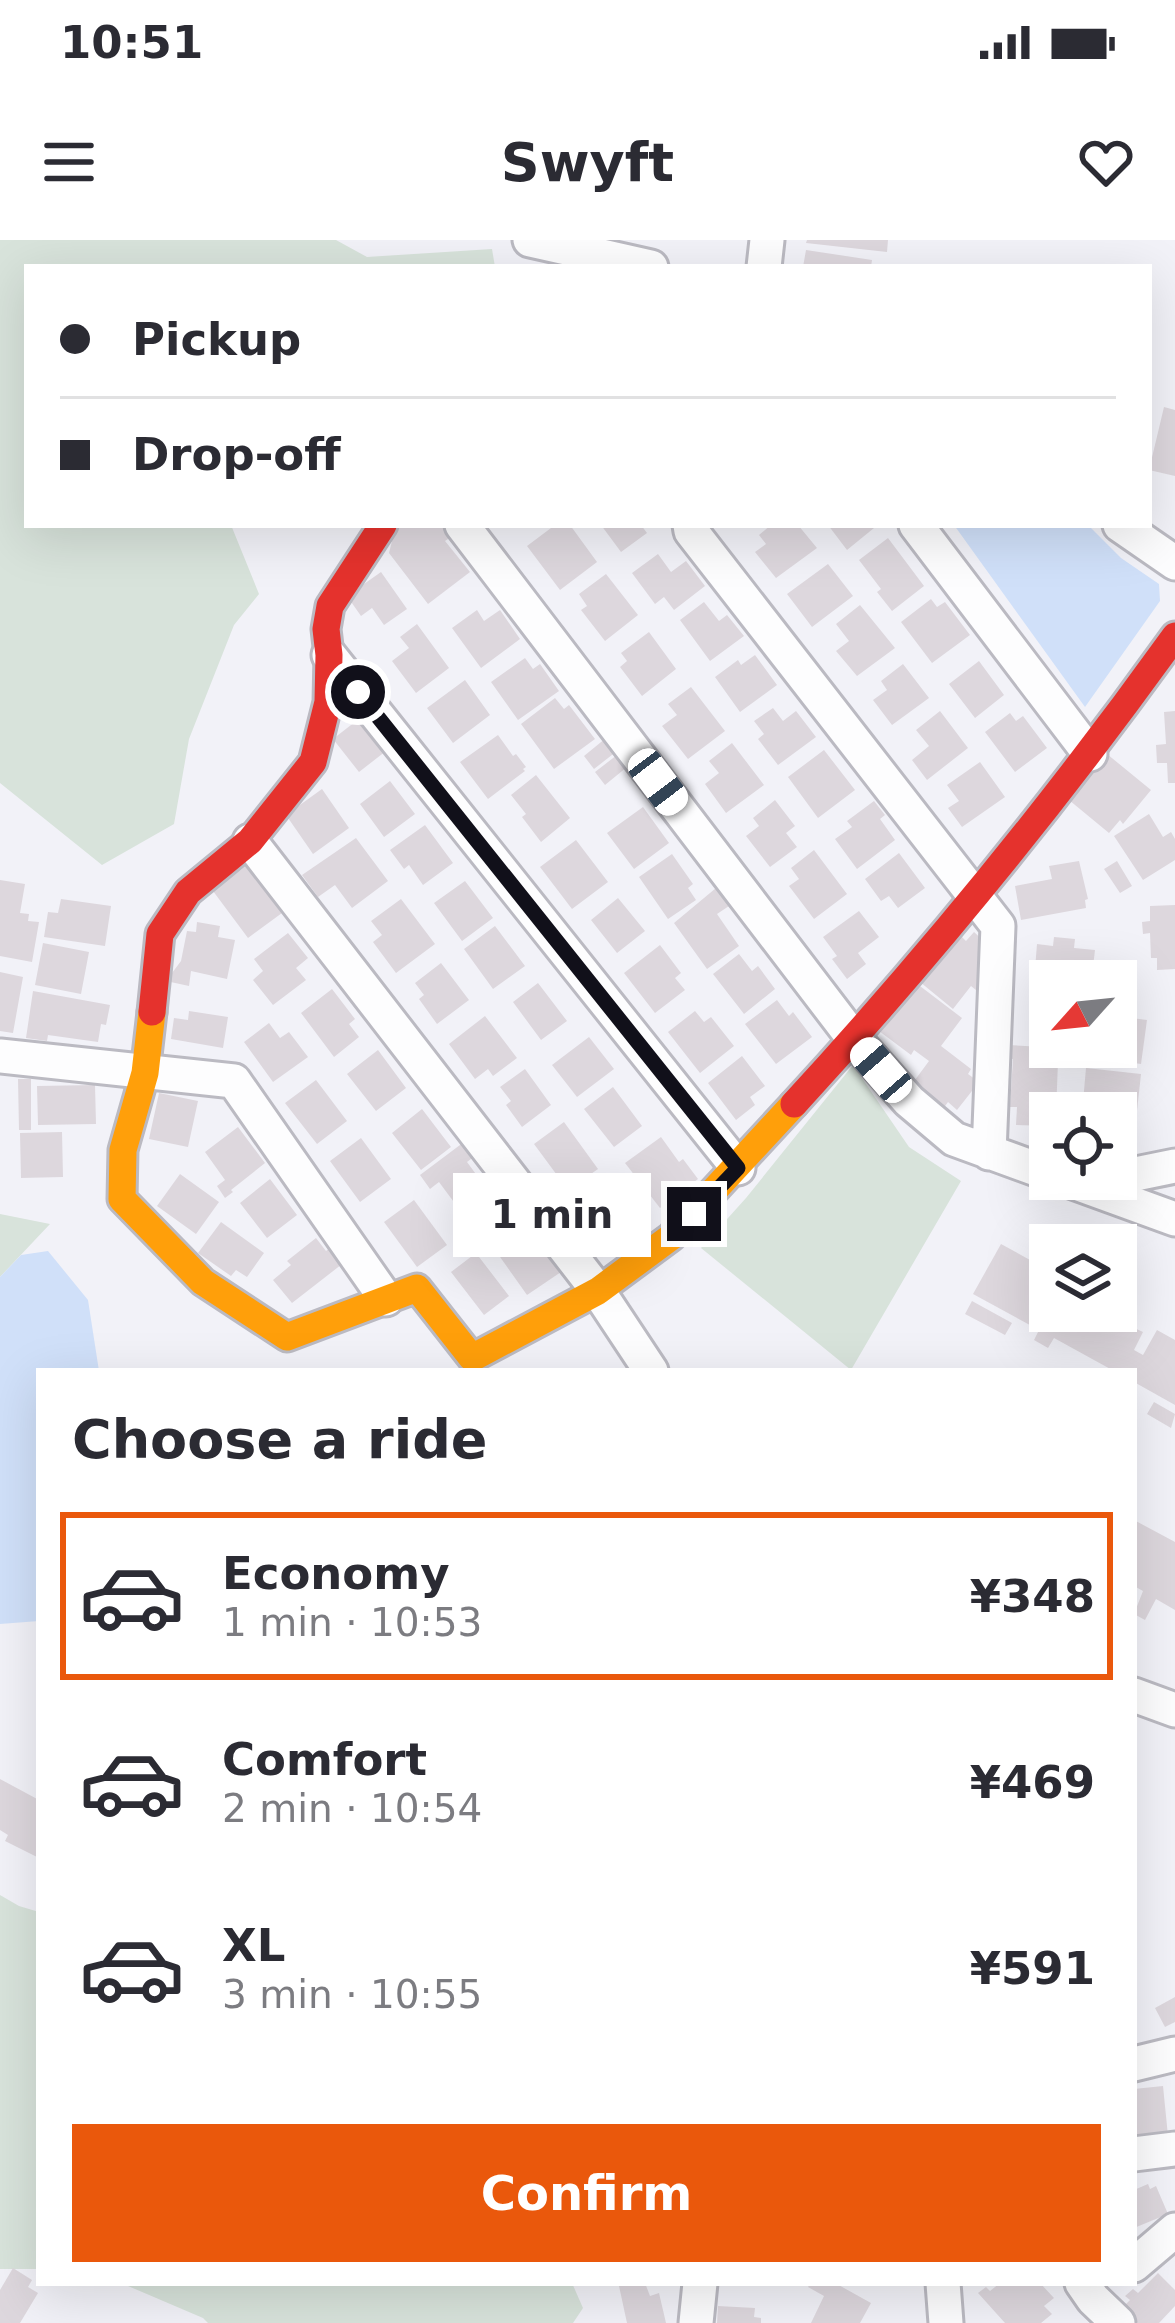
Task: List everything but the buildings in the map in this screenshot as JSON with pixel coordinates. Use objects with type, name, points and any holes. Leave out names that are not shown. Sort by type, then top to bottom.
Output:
[{"type":"street","points":[[530,240],[638,264]]},
{"type":"street","points":[[380,528],[330,606],[328,702],[313,762],[250,841],[188,892],[160,934],[145,1073],[123,1150],[122,1199],[203,1282],[286,1337],[417,1288],[472,1358],[598,1291],[671,1237],[854,1039],[1090,754],[1175,636]]},
{"type":"street","points":[[464,528],[854,1039],[909,1101],[953,1139],[1029,1167]]},
{"type":"street","points":[[690,528],[998,926],[989,1153]]},
{"type":"street","points":[[918,528],[1090,754]]},
{"type":"street","points":[[1124,528],[1175,562]]},
{"type":"street","points":[[329,655],[738,1168]]},
{"type":"street","points":[[250,841],[598,1291],[649,1368]]},
{"type":"street","points":[[0,1056],[234,1081],[386,1300]]},
{"type":"street","points":[[1137,1173],[1175,1166]]},
{"type":"street","points":[[1136,1200],[1175,1219]]},
{"type":"street","points":[[1137,1696],[1175,1710]]},
{"type":"street","points":[[1137,2063],[1175,2054]]},
{"type":"street","points":[[1137,2154],[1175,2150]]},
{"type":"street","points":[[1137,2262],[1175,2230]]},
{"type":"street","points":[[696,2323],[700,2286]]},
{"type":"street","points":[[943,2286],[946,2323]]},
{"type":"street","points":[[1096,2288],[1118,2323]]},
{"type":"shaded area","points":[[0,240],[336,240],[367,257],[492,249],[494,264],[24,264],[24,528],[232,528],[259,594],[234,625],[189,739],[174,824],[102,865],[0,783]]},
{"type":"shaded area","points":[[853,1065],[909,1147],[961,1181],[852,1368],[701,1248]]},
{"type":"shaded area","points":[[0,1214],[50,1224],[0,1277]]},
{"type":"shaded area","points":[[0,1895],[36,1911],[36,2269],[0,2269]]},
{"type":"shaded area","points":[[128,2286],[573,2286],[583,2308],[573,2323],[208,2323]]},
{"type":"water","points":[[956,528],[1091,528],[1121,558],[1159,584],[1160,601],[1085,707]]},
{"type":"water","points":[[48,1251],[88,1300],[99,1368],[36,1368],[36,1621],[0,1624],[0,1277],[21,1255]]},
{"type":"traffic: slow","points":[[152,1012],[145,1073],[123,1150],[122,1199],[203,1282],[287,1337],[417,1288],[472,1358],[598,1291],[671,1237],[794,1104]]},
{"type":"traffic: jam","points":[[152,1012],[160,934],[188,892],[250,841],[313,762],[328,702],[330,606],[381,528]]},
{"type":"traffic: jam","points":[[794,1104],[992,876],[1175,636]]},
{"type":"route","points":[[358,692],[738,1168],[694,1214]]}]
